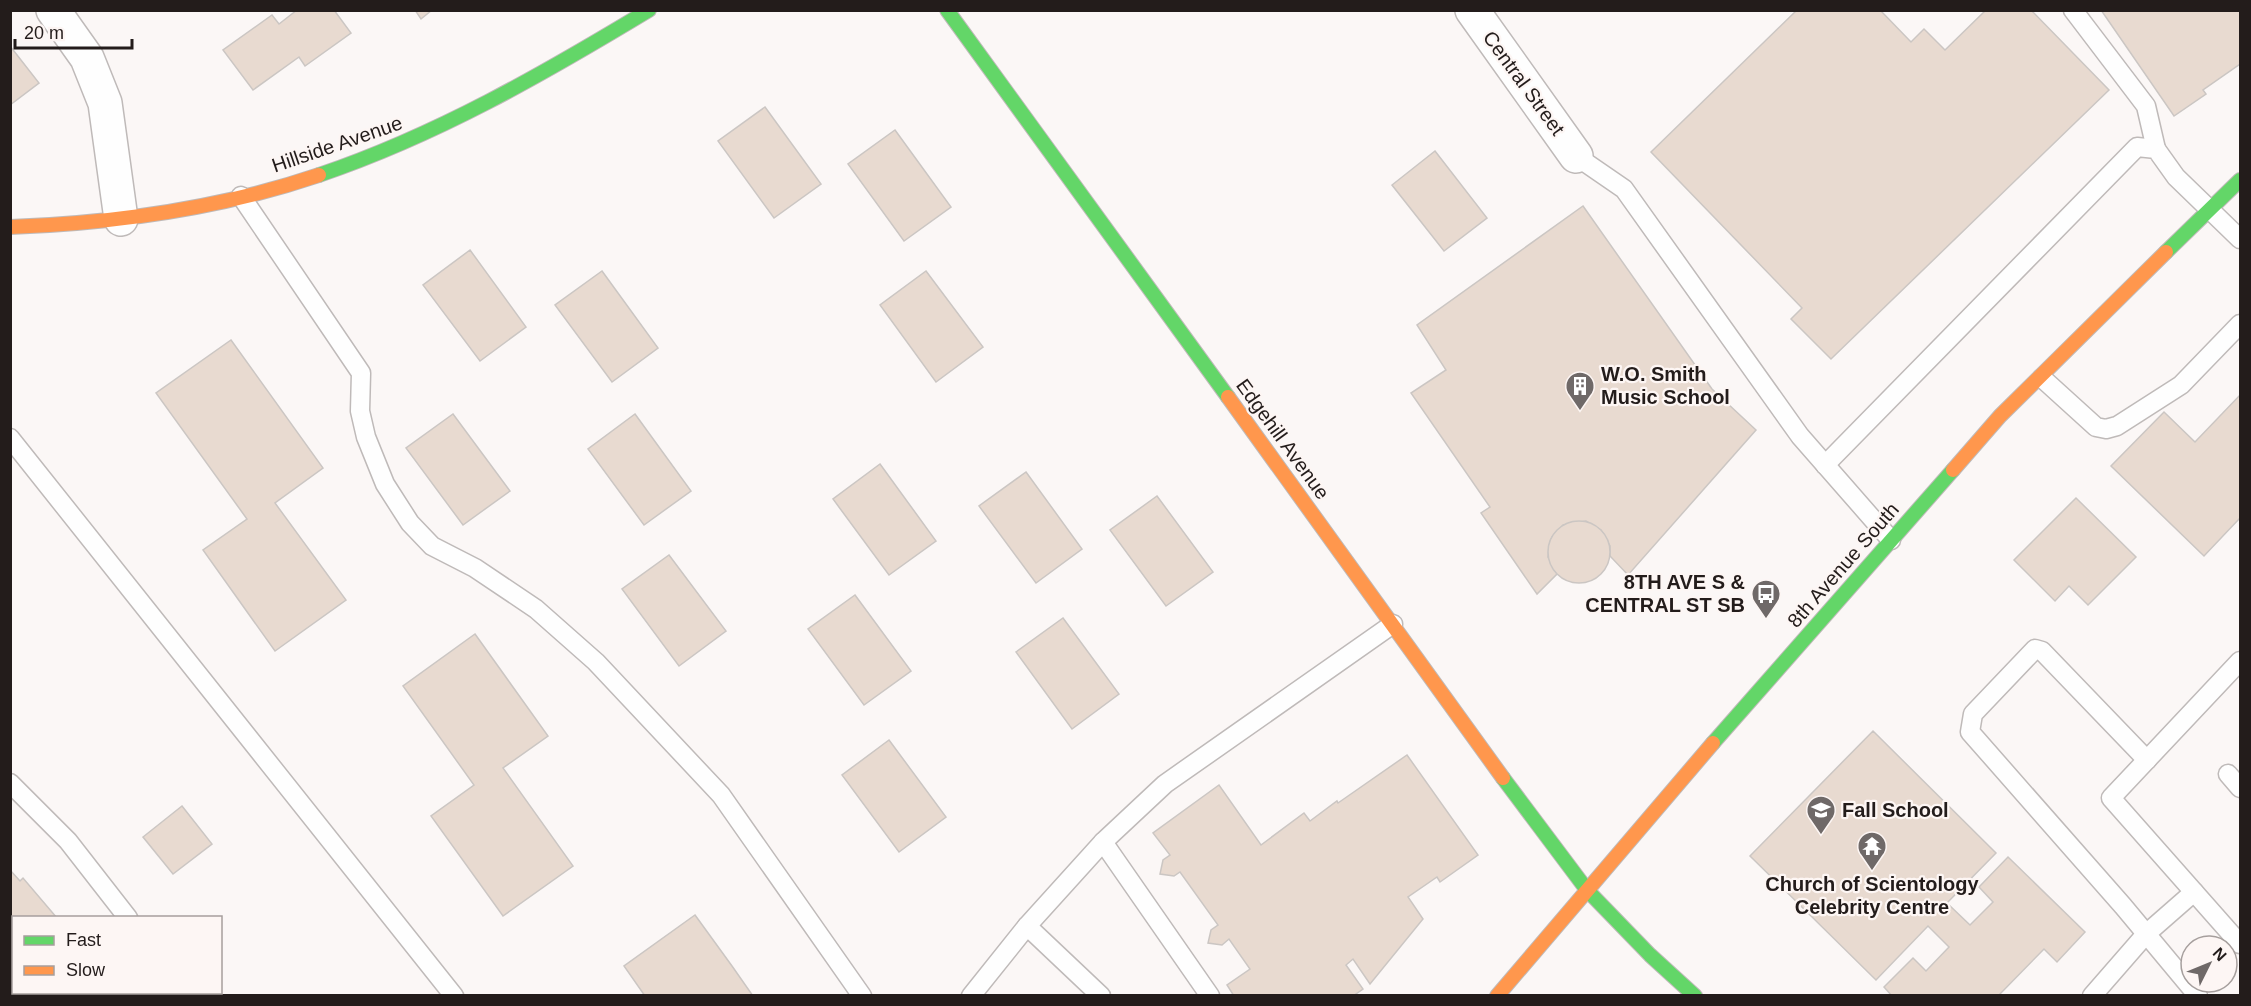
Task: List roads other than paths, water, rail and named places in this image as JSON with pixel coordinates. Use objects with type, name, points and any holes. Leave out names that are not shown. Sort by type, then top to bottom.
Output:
[{"type":"street","points":[[53,10],[87,58],[105,102],[121,219]]},
{"type":"street","name":"Hillside Avenue","points":[[10,227],[48,227],[183,209],[241,196],[346,165],[438,127],[529,81],[649,10]]},
{"type":"street","name":"Edgehill Avenue","points":[[947,10],[1393,624],[1540,831],[1587,890],[1650,955],[1695,996]]},
{"type":"street","name":"Central Street","points":[[1472,10],[1576,156]]},
{"type":"street","name":"8th Avenue South","points":[[1497,996],[2000,416],[2042,378],[2241,180]]},
{"type":"lane","points":[[2073,10],[2146,105],[2156,149],[2176,177],[2241,239]]},
{"type":"lane","points":[[1825,465],[2137,147],[2156,149]]},
{"type":"lane","points":[[1576,156],[1624,189],[1800,436],[1891,540]]},
{"type":"lane","points":[[241,196],[360,373],[360,411],[366,437],[385,484],[410,523],[432,546],[475,568],[536,609],[572,639],[621,687],[721,795],[861,996]]},
{"type":"lane","points":[[2042,378],[2096,427],[2106,429],[2117,426],[2181,385],[2241,324]]},
{"type":"lane","points":[[10,438],[454,996]]},
{"type":"lane","points":[[971,996],[1027,926],[1103,842],[1165,784],[1393,624]]},
{"type":"lane","points":[[2147,760],[2042,651],[2035,649],[1973,714],[1970,732],[2198,996]]},
{"type":"lane","points":[[2241,661],[2111,798],[2241,944]]},
{"type":"lane","points":[[2228,774],[2241,788]]},
{"type":"lane","points":[[10,783],[68,840],[126,916]]},
{"type":"lane","points":[[1103,842],[1209,996]]},
{"type":"lane","points":[[2092,996],[2146,934],[2194,891]]},
{"type":"lane","points":[[1027,926],[1101,996]]},
{"type":"place","name":"W.O. Smith Music School","points":[[1580,412]]},
{"type":"place","name":"8TH AVE S & CENTRAL ST SB","points":[[1766,620]]},
{"type":"place","name":"Fall School","points":[[1821,836]]},
{"type":"place","name":"Church of Scientology Celebrity Centre","points":[[1872,872]]}]
